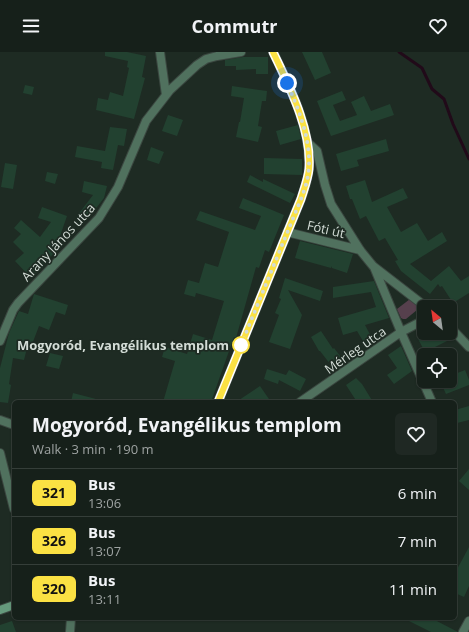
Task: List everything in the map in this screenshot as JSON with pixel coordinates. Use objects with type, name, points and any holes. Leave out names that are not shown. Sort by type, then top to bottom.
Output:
[{"type":"main road","name":"Fóti út","points":[[219,400],[301,199],[308,176],[309,167],[307,142],[298,109],[273,52]]},
{"type":"main road","points":[[0,610],[12,606]]},
{"type":"street","points":[[160,52],[166,95]]},
{"type":"street","name":"Arany János utca","points":[[0,341],[7,322],[18,303],[99,218],[118,188],[146,121],[166,95],[197,65],[206,59],[241,52]]},
{"type":"street","points":[[307,142],[317,151],[331,204],[360,250],[373,266],[417,300]]},
{"type":"street","name":"Fóti út","points":[[287,232],[360,250]]},
{"type":"street","points":[[373,266],[431,400]]},
{"type":"street","name":"Mérleg utca","points":[[303,400],[401,332],[417,324]]},
{"type":"street","points":[[457,334],[469,347]]},
{"type":"street","points":[[0,420],[12,424]]},
{"type":"street","points":[[0,453],[12,501]]},
{"type":"street","points":[[70,632],[71,620]]},
{"type":"street","points":[[463,632],[469,621]]},
{"type":"shaded area","points":[[410,299],[417,305],[417,310],[406,319],[401,318],[397,309]]},
{"type":"building","points":[[105,52],[127,52],[146,56],[142,77],[145,78],[134,119],[96,110],[98,98],[108,100],[110,92],[123,96],[129,68],[127,67],[128,61],[105,56]]},
{"type":"building","points":[[302,52],[322,52],[331,73],[315,80]]},
{"type":"building","points":[[243,57],[268,57],[268,74],[256,74],[256,69],[236,70],[236,66],[225,66],[225,60]]},
{"type":"building","points":[[25,85],[34,87],[32,95],[23,93]]},
{"type":"building","points":[[232,86],[267,91],[266,101],[262,101],[258,126],[262,127],[258,142],[236,137],[244,98],[231,96]]},
{"type":"building","points":[[342,91],[346,100],[333,105],[340,121],[357,115],[351,102],[364,96],[371,111],[390,104],[394,115],[331,136],[317,101]]},
{"type":"building","points":[[168,115],[183,120],[177,136],[162,131]]},
{"type":"building","points":[[298,125],[301,139],[280,145],[276,131]]},
{"type":"building","points":[[110,127],[127,129],[124,146],[118,145],[113,170],[101,168],[102,162],[75,157],[77,146],[105,151]]},
{"type":"building","points":[[386,139],[389,151],[357,160],[359,166],[341,171],[336,154]]},
{"type":"building","points":[[151,147],[164,152],[159,164],[147,160]]},
{"type":"building","points":[[264,158],[302,159],[302,175],[264,174]]},
{"type":"building","points":[[5,163],[17,165],[13,189],[1,187]]},
{"type":"building","points":[[47,172],[58,174],[55,184],[45,181]]},
{"type":"building","points":[[250,175],[263,182],[263,179],[295,194],[290,203],[247,182]]},
{"type":"building","points":[[365,180],[372,202],[403,188],[408,198],[387,207],[401,232],[417,223],[428,241],[442,232],[447,241],[410,264],[431,281],[449,266],[461,281],[469,276],[469,293],[457,300],[451,300],[442,286],[440,287],[438,284],[430,294],[401,271],[395,261],[398,260],[385,238],[379,241],[366,216],[360,219],[352,199],[350,199],[346,186]]},
{"type":"building","points":[[84,181],[107,186],[104,198],[86,221],[77,216],[93,195],[82,192]]},
{"type":"building","points":[[243,198],[284,215],[269,252],[265,250],[259,268],[256,267],[236,338],[234,337],[212,400],[164,400],[175,361],[162,357],[165,347],[187,354],[193,334],[212,340],[224,301],[196,293],[195,297],[184,294],[188,280],[199,283],[205,263],[218,267],[229,232],[196,220],[200,211],[255,230],[261,216],[239,208]]},
{"type":"building","points":[[42,207],[67,216],[59,239],[62,241],[54,251],[55,252],[31,278],[15,261],[24,253],[13,242],[21,234],[14,228],[21,220],[40,237],[51,222],[38,218]]},
{"type":"building","points":[[300,241],[353,254],[347,273],[332,268],[332,266],[331,268],[295,258]]},
{"type":"building","points":[[285,278],[323,291],[320,301],[288,290],[302,315],[290,349],[269,342],[279,315],[275,313],[281,299],[279,298]]},
{"type":"building","points":[[374,281],[389,318],[365,325],[374,342],[366,346],[357,331],[343,335],[338,318],[376,307],[371,292],[333,298],[333,287]]},
{"type":"building","points":[[34,294],[68,305],[65,315],[56,312],[49,330],[39,326],[31,347],[27,348],[24,360],[13,358],[8,403],[0,402],[0,368],[9,333],[19,311],[28,314]]},
{"type":"building","points":[[321,331],[333,349],[334,348],[344,361],[334,369],[319,351],[311,337]]},
{"type":"building","points":[[419,340],[447,341],[433,348],[423,348]]},
{"type":"building","points":[[401,346],[412,371],[394,384],[387,375],[397,368],[388,355]]},
{"type":"building","points":[[50,353],[63,356],[59,369],[46,366]]},
{"type":"building","points":[[267,369],[286,375],[289,370],[306,379],[300,391],[279,380],[278,384],[264,379]]},
{"type":"building","points":[[465,370],[469,380],[469,385],[446,394],[443,388],[457,388],[457,373]]},
{"type":"building","points":[[356,378],[362,384],[372,400],[356,400],[346,385]]},
{"type":"building","points":[[260,386],[270,400],[239,400]]},
{"type":"building","points":[[73,393],[96,399],[96,400],[71,400]]},
{"type":"building","points":[[469,406],[469,420],[457,423],[457,409]]},
{"type":"building","points":[[469,469],[469,490],[459,481]]},
{"type":"building","points":[[469,547],[469,586],[464,597],[457,594],[457,569]]},
{"type":"building","points":[[407,620],[435,620],[458,632],[431,632]]},
{"type":"building","points":[[12,621],[16,632],[0,632],[0,625]]},
{"type":"waterway","points":[[399,52],[422,68],[432,89],[444,99],[453,124],[469,159]]},
{"type":"bus line","name":"321","points":[[219,400],[301,199],[308,176],[309,167],[307,142],[303,124],[292,93],[273,52]]},
{"type":"place","name":"Mogyoród, Evangélikus templom","points":[[241,345]]},
{"type":"route","points":[[241,345],[301,199],[308,176],[309,167],[307,142],[303,124],[287,83]]}]
